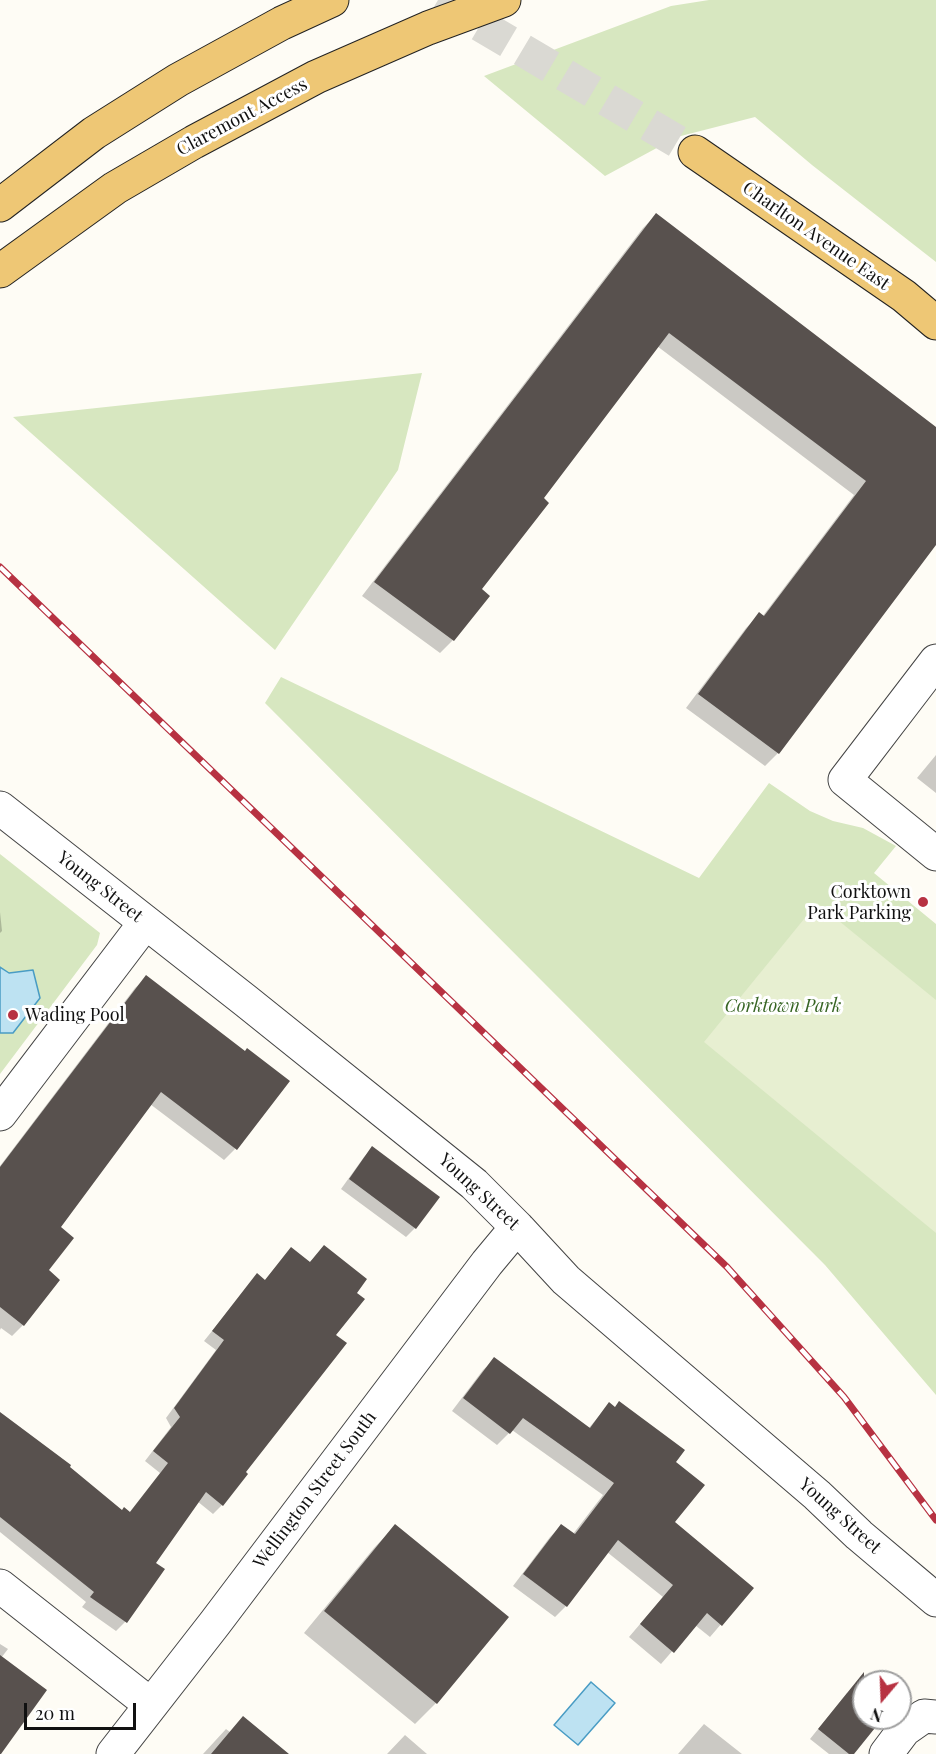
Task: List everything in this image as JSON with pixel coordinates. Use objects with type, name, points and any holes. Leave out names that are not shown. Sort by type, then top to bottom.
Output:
[{"type":"main road","points":[[0,205],[94,133],[178,80],[282,22],[332,0]]},
{"type":"main road","name":"Claremont Access","points":[[0,271],[115,188],[194,142],[316,77],[428,28],[504,0]]},
{"type":"main road","name":"Charlton Avenue East","points":[[695,152],[904,296],[936,323]]},
{"type":"street","points":[[936,661],[845,780],[936,854]]},
{"type":"street","name":"Young Street","points":[[0,808],[474,1184],[566,1280],[817,1495],[858,1535],[936,1600]]},
{"type":"street","points":[[0,1113],[146,923]]},
{"type":"street","name":"Wellington Street South","points":[[113,1754],[487,1263],[517,1227]]},
{"type":"street","points":[[0,1586],[151,1705]]},
{"type":"street","points":[[895,1742],[924,1716],[936,1717]]},
{"type":"green space","points":[[709,0],[936,0],[936,262],[812,165],[755,117],[677,137],[605,176],[484,76],[671,6]]},
{"type":"green space","points":[[422,373],[398,470],[275,650],[13,417]]},
{"type":"green space","name":"Corktown Park","points":[[281,677],[699,878],[769,783],[810,811],[833,821],[863,828],[896,846],[874,873],[936,924],[936,1395],[825,1265],[265,703]]},
{"type":"green space","points":[[0,854],[100,933],[97,945],[0,1074]]},
{"type":"green space","points":[[817,903],[936,1000],[936,1233],[704,1042]]},
{"type":"water","name":"Wading Pool","points":[[0,967],[9,973],[33,970],[40,998],[13,1033],[0,1033]]},
{"type":"water","points":[[591,1682],[615,1703],[578,1745],[554,1725]]},
{"type":"building","points":[[656,213],[936,427],[936,545],[779,754],[698,694],[759,612],[764,616],[866,481],[669,333],[544,498],[549,503],[482,589],[490,596],[454,641],[374,582]]},
{"type":"building","points":[[146,975],[245,1051],[247,1048],[290,1081],[237,1150],[161,1092],[61,1227],[74,1238],[49,1270],[60,1280],[24,1326],[0,1307],[0,1167]]},
{"type":"building","points":[[372,1146],[440,1197],[416,1229],[349,1179]]},
{"type":"building","points":[[324,1245],[367,1279],[357,1293],[365,1299],[336,1335],[347,1343],[246,1472],[248,1474],[223,1506],[206,1492],[156,1563],[165,1569],[127,1623],[90,1597],[94,1592],[0,1517],[0,1412],[71,1465],[70,1467],[122,1510],[124,1507],[130,1512],[168,1463],[153,1451],[180,1417],[174,1408],[224,1340],[212,1331],[257,1273],[265,1280],[291,1247],[310,1262]]},
{"type":"building","points":[[494,1357],[590,1428],[609,1402],[615,1407],[619,1401],[685,1450],[676,1462],[705,1485],[675,1522],[754,1588],[722,1626],[707,1613],[674,1653],[640,1624],[673,1585],[618,1540],[567,1607],[523,1574],[561,1524],[575,1534],[614,1483],[523,1418],[510,1434],[463,1398]]},
{"type":"building","points":[[395,1524],[509,1617],[437,1704],[324,1611]]},
{"type":"building","points":[[0,1655],[47,1690],[1,1754],[0,1754]]},
{"type":"building","points":[[852,1687],[852,1730],[873,1730],[854,1754],[849,1754],[818,1729]]},
{"type":"building","points":[[243,1716],[289,1754],[211,1754]]},
{"type":"tunnel","points":[[438,0],[695,152]]},
{"type":"railway","points":[[0,567],[727,1267],[844,1397],[936,1520]]},
{"type":"place","name":"Corktown Park Parking","points":[[923,902]]},
{"type":"place","name":"Wading Pool","points":[[13,1015]]}]
